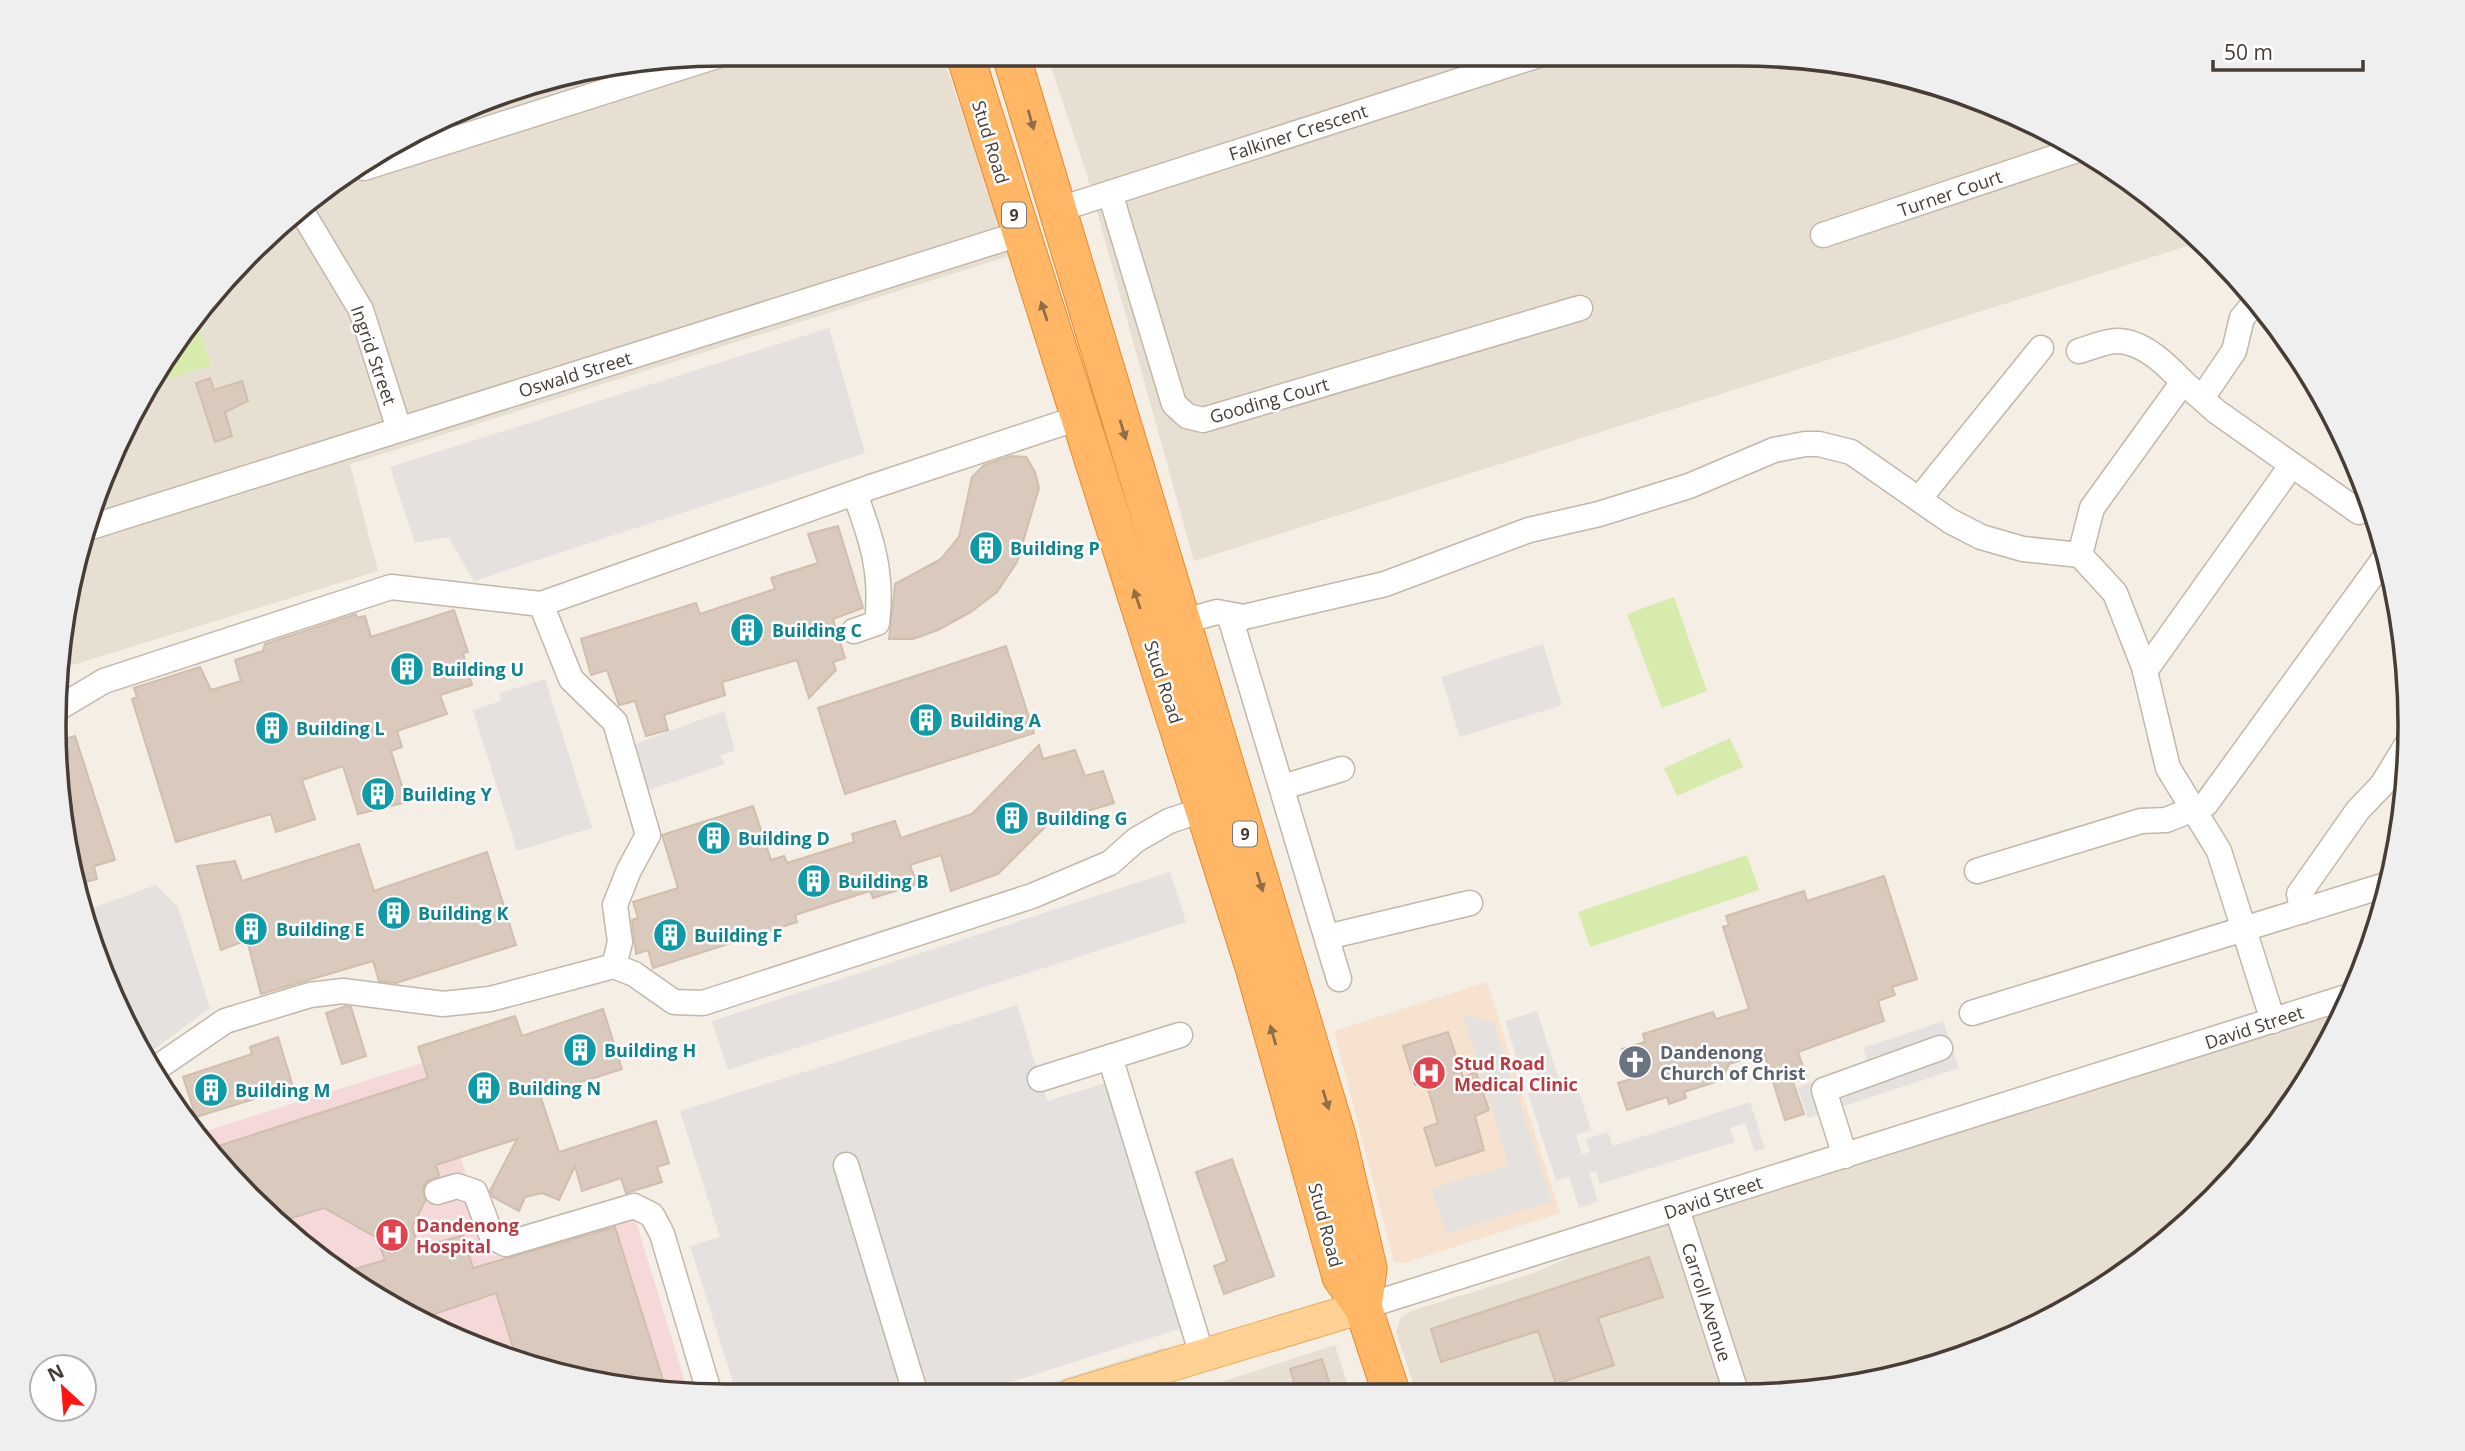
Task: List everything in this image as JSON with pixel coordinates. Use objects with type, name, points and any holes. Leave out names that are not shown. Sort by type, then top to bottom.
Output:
[{"type":"highway","name":"Stud Road","points":[[968,66],[1019,234],[1254,967],[1341,1277],[1363,1307],[1388,1384]]},
{"type":"highway","name":"Stud Road","points":[[1015,66],[1337,1136],[1368,1268],[1363,1307]]},
{"type":"highway","name":"Oswald Street","points":[[1019,234],[1057,210]]},
{"type":"main road","name":"David Street","points":[[1109,1384],[1363,1307]]},
{"type":"street","name":"Falkiner Crescent","points":[[1057,210],[1505,66]]},
{"type":"street","points":[[390,159],[676,69]]},
{"type":"street","name":"Turner Court","points":[[1823,235],[2066,153]]},
{"type":"street","name":"Gooding Court","points":[[1110,193],[1174,404],[1195,420],[1203,420],[1580,308]]},
{"type":"street","name":"Ingrid Street","points":[[306,218],[361,310],[399,429]]},
{"type":"street","name":"Oswald Street","points":[[98,525],[1019,234]]},
{"type":"street","points":[[2202,398],[2234,351],[2242,318],[2250,309]]},
{"type":"street","points":[[2078,351],[2115,340],[2136,344],[2170,368],[2202,398],[2291,466],[2358,512]]},
{"type":"street","points":[[1920,499],[2041,348]]},
{"type":"street","points":[[2080,555],[2092,508],[2183,382]]},
{"type":"street","points":[[67,703],[104,681],[391,587],[541,604],[1078,418]]},
{"type":"street","points":[[162,1066],[225,1021],[310,995],[343,991],[443,1004],[489,999],[614,966],[634,974],[674,1002],[703,1003],[1032,896],[1110,863],[1136,839],[1169,821],[1217,805],[1222,796],[1183,670],[1184,634],[1217,612],[1230,617],[1244,617],[1385,584],[1529,530],[1600,514],[1689,486],[1749,459],[1790,446],[1819,444],[1851,452],[1965,530],[2002,545],[2080,555],[2115,593],[2145,671],[2168,768],[2219,851],[2273,1021]]},
{"type":"street","points":[[2145,671],[2291,466]]},
{"type":"street","points":[[854,631],[877,623],[881,588],[868,527],[855,494]]},
{"type":"street","points":[[1977,871],[2141,821],[2166,820],[2206,804],[2379,566]]},
{"type":"street","points":[[541,604],[570,679],[615,722],[648,835],[629,870],[615,905],[620,942],[614,966]]},
{"type":"street","points":[[1230,617],[1339,979]]},
{"type":"street","points":[[2303,911],[2299,894],[2358,810],[2382,785],[2397,760]]},
{"type":"street","points":[[1283,787],[1342,769]]},
{"type":"street","points":[[1972,1013],[2378,887]]},
{"type":"street","points":[[1327,937],[1471,902]]},
{"type":"street","name":"David Street","points":[[1363,1307],[2339,1000]]},
{"type":"street","points":[[1040,1079],[1180,1035]]},
{"type":"street","points":[[1845,1156],[1824,1090],[1940,1048]]},
{"type":"street","points":[[1110,1057],[1202,1356]]},
{"type":"street","points":[[846,1165],[913,1384]]},
{"type":"street","points":[[437,1192],[457,1185],[475,1192],[492,1237],[506,1244],[634,1206],[652,1215],[662,1234],[707,1384]]},
{"type":"street","name":"Carroll Avenue","points":[[1677,1209],[1733,1384]]},
{"type":"shaded area","points":[[726,66],[946,66],[1012,255],[350,464],[378,571],[69,666],[79,597],[89,555],[101,514],[134,434],[165,379],[211,365],[200,329],[203,324],[230,291],[291,230],[359,178],[434,134],[514,101],[597,79],[639,72]]},
{"type":"shaded area","points":[[1051,66],[1783,68],[1868,79],[1951,101],[1992,117],[2031,134],[2106,178],[2141,203],[2190,245],[1194,561],[1086,172]]},
{"type":"shaded area","points":[[829,328],[865,453],[474,581],[448,537],[415,543],[390,467]]},
{"type":"shaded area","points":[[1543,644],[1562,705],[1460,737],[1441,677]]},
{"type":"shaded area","points":[[545,679],[592,828],[517,851],[473,710],[501,701],[500,693]]},
{"type":"shaded area","points":[[724,711],[735,751],[720,755],[725,764],[644,792],[630,746]]},
{"type":"shaded area","points":[[1170,872],[1186,922],[728,1070],[712,1021]]},
{"type":"shaded area","points":[[156,885],[178,907],[210,1008],[152,1050],[117,978],[92,908]]},
{"type":"shaded area","points":[[1487,982],[1560,1213],[1404,1263],[1394,1262],[1334,1031]]},
{"type":"shaded area","points":[[1017,1005],[1047,1101],[1106,1083],[1182,1328],[1004,1384],[734,1384],[690,1246],[720,1237],[680,1111]]},
{"type":"shaded area","points":[[1537,1011],[1560,1083],[1575,1079],[1591,1130],[1576,1135],[1582,1154],[1590,1152],[1586,1139],[1608,1132],[1613,1146],[1750,1102],[1765,1148],[1755,1152],[1745,1123],[1730,1128],[1735,1142],[1600,1184],[1596,1171],[1589,1172],[1598,1202],[1579,1208],[1569,1177],[1556,1181],[1528,1093],[1541,1089],[1533,1062],[1519,1066],[1505,1021]]},
{"type":"shaded area","points":[[2333,1013],[2310,1055],[2262,1127],[2235,1160],[2174,1221],[2106,1273],[2069,1296],[1992,1334],[1951,1350],[1868,1372],[1783,1383],[1413,1384],[1396,1332],[1401,1317],[1411,1311],[1534,1273],[1594,1246]]},
{"type":"shaded area","points":[[1463,1014],[1493,1022],[1552,1201],[1446,1234],[1432,1188],[1509,1165]]},
{"type":"shaded area","points":[[1943,1021],[1959,1068],[1808,1118],[1797,1087],[1868,1063],[1863,1048]]},
{"type":"shaded area","name":"Dandenong Hospital","points":[[429,1061],[493,1256],[634,1215],[685,1383],[639,1379],[555,1362],[514,1350],[434,1317],[359,1273],[324,1248],[260,1191],[206,1131]]},
{"type":"shaded area","points":[[1335,1345],[1347,1384],[1215,1384]]},
{"type":"shaded area","points":[[1165,1347],[1167,1354],[1070,1384],[1046,1384]]},
{"type":"green space","points":[[200,329],[211,365],[165,379]]},
{"type":"green space","points":[[1674,597],[1707,691],[1662,708],[1627,614]]},
{"type":"green space","points":[[1730,738],[1743,767],[1677,796],[1664,768]]},
{"type":"green space","points":[[1747,855],[1759,890],[1590,947],[1578,912]]},
{"type":"building","points":[[210,378],[214,390],[242,381],[248,401],[225,412],[232,436],[215,442],[196,383]]},
{"type":"building","name":"Building P","points":[[1011,456],[1026,457],[1035,472],[1039,488],[1017,562],[997,592],[971,612],[938,630],[913,639],[889,639],[895,584],[941,559],[959,537],[972,477],[984,465]]},
{"type":"building","name":"Building C","points":[[838,526],[863,608],[833,619],[845,658],[833,662],[836,670],[809,698],[797,660],[722,682],[725,695],[664,715],[668,730],[646,736],[635,701],[619,705],[607,670],[591,675],[581,639],[696,603],[700,614],[775,589],[771,578],[818,563],[808,534]]},
{"type":"building","name":"Building L","points":[[454,610],[468,652],[463,653],[472,685],[440,695],[447,714],[397,731],[402,747],[391,751],[407,802],[358,814],[343,766],[302,780],[315,819],[276,832],[271,814],[176,842],[132,699],[137,697],[134,688],[200,667],[211,690],[241,681],[235,660],[263,651],[265,644],[356,614],[357,618],[365,616],[371,637]]},
{"type":"building","name":"Building A","points":[[1006,646],[1034,733],[845,794],[818,708]]},
{"type":"building","points":[[75,736],[115,860],[94,866],[97,879],[86,882],[72,812],[67,738]]},
{"type":"building","points":[[1039,745],[1043,759],[1075,750],[1085,776],[1103,771],[1114,803],[1050,822],[998,874],[951,891],[941,855],[910,865],[917,884],[873,898],[870,891],[795,915],[797,922],[653,968],[648,950],[636,954],[632,920],[638,918],[633,902],[678,888],[662,835],[753,806],[771,860],[784,856],[787,863],[854,842],[852,834],[895,821],[901,838],[972,814]]},
{"type":"building","name":"Building K","points":[[359,844],[374,891],[487,852],[516,945],[396,983],[379,981],[373,961],[261,994],[247,940],[221,950],[197,866],[235,861],[242,881]]},
{"type":"building","points":[[1884,876],[1917,979],[1892,987],[1895,995],[1878,1001],[1884,1021],[1798,1052],[1807,1078],[1793,1082],[1804,1114],[1785,1120],[1764,1053],[1729,1064],[1722,1080],[1684,1092],[1686,1098],[1669,1104],[1667,1097],[1627,1110],[1618,1083],[1631,1079],[1622,1049],[1645,1042],[1643,1034],[1713,1012],[1716,1019],[1749,1009],[1723,927],[1729,925],[1726,916],[1804,891],[1807,901]]},
{"type":"building","points":[[346,1006],[351,1007],[366,1056],[342,1064],[326,1013]]},
{"type":"building","name":"Dandenong Hospital","points":[[603,1009],[622,1069],[540,1095],[559,1152],[656,1121],[669,1163],[657,1167],[662,1182],[626,1193],[621,1178],[582,1191],[575,1166],[559,1200],[542,1193],[525,1197],[519,1211],[493,1197],[490,1191],[517,1139],[436,1165],[439,1176],[427,1181],[423,1188],[425,1201],[412,1227],[419,1248],[463,1235],[473,1268],[615,1227],[663,1381],[597,1372],[514,1350],[496,1293],[431,1315],[354,1269],[385,1260],[377,1238],[324,1208],[289,1219],[218,1146],[428,1078],[418,1047],[515,1016],[522,1036]]},
{"type":"building","points":[[1448,1032],[1463,1077],[1476,1072],[1489,1110],[1475,1116],[1484,1150],[1436,1166],[1424,1128],[1438,1123],[1426,1082],[1415,1085],[1403,1046]]},
{"type":"building","points":[[278,1037],[293,1087],[196,1117],[183,1077],[252,1054],[250,1047]]},
{"type":"building","points":[[1232,1159],[1274,1276],[1224,1294],[1214,1266],[1227,1261],[1196,1172]]},
{"type":"building","points":[[1649,1257],[1663,1297],[1598,1318],[1614,1365],[1556,1384],[1538,1331],[1441,1362],[1431,1329]]},
{"type":"building","points":[[1322,1359],[1330,1384],[1295,1384],[1290,1369]]},
{"type":"place","name":"Building P","points":[[986,548]]},
{"type":"place","name":"Building C","points":[[747,630]]},
{"type":"place","name":"Building U","points":[[407,669]]},
{"type":"place","name":"Building A","points":[[926,720]]},
{"type":"place","name":"Building L","points":[[272,728]]},
{"type":"place","name":"Building Y","points":[[378,794]]},
{"type":"place","name":"Building G","points":[[1012,818]]},
{"type":"place","name":"Building D","points":[[714,838]]},
{"type":"place","name":"Building B","points":[[814,881]]},
{"type":"place","name":"Building K","points":[[394,913]]},
{"type":"place","name":"Building E","points":[[251,929]]},
{"type":"place","name":"Building F","points":[[670,935]]},
{"type":"place","name":"Building H","points":[[580,1050]]},
{"type":"place","name":"Dandenong Church of Christ","points":[[1635,1062]]},
{"type":"place","name":"Stud Road Medical Clinic","points":[[1429,1073]]},
{"type":"place","name":"Building N","points":[[484,1088]]},
{"type":"place","name":"Building M","points":[[211,1090]]},
{"type":"place","name":"Dandenong Hospital","points":[[392,1235]]}]
